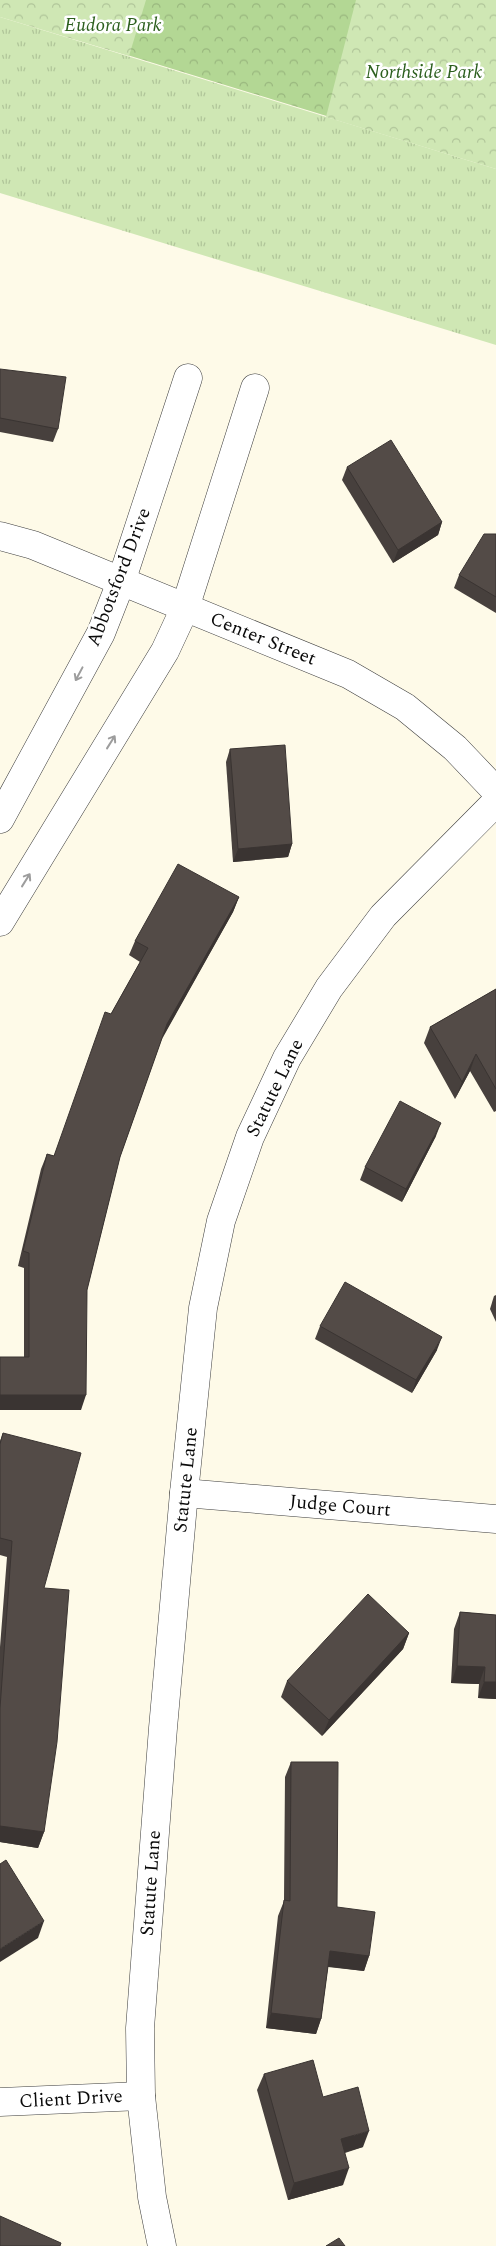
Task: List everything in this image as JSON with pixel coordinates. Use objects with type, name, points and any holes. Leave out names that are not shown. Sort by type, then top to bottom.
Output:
[{"type":"street","name":"Abbotsford Drive","points":[[0,819],[101,633],[121,582],[188,378]]},
{"type":"street","points":[[0,922],[165,651],[185,608],[255,388]]},
{"type":"street","name":"Center Street","points":[[0,536],[33,545],[348,674],[405,708],[455,748],[496,791]]},
{"type":"street","name":"Statute Lane","points":[[162,2246],[152,2197],[142,2096],[141,2019],[163,1728],[184,1493],[203,1308],[222,1221],[250,1137],[287,1058],[329,988],[383,916],[496,802]]},
{"type":"street","name":"Judge Court","points":[[184,1493],[496,1519]]},
{"type":"street","name":"Client Drive","points":[[0,2102],[142,2096]]},
{"type":"green space","points":[[0,0],[496,0],[496,168],[0,16]]},
{"type":"green space","name":"Eudora Park","points":[[0,0],[146,0],[129,56],[0,17]]},
{"type":"green space","name":"Northside Park","points":[[356,0],[496,0],[496,169],[326,117]]},
{"type":"green space","points":[[0,17],[496,169],[496,345],[0,193]]},
{"type":"building","points":[[0,369],[66,377],[58,429],[0,418]]},
{"type":"building","points":[[391,440],[442,522],[398,550],[347,467]]},
{"type":"building","points":[[484,534],[496,534],[496,597],[459,575]]},
{"type":"building","points":[[285,745],[292,844],[238,849],[230,749]]},
{"type":"building","points":[[178,864],[239,897],[167,1024],[120,1157],[87,1290],[86,1395],[0,1395],[0,1357],[29,1357],[29,1253],[23,1251],[47,1154],[54,1156],[105,1012],[111,1014],[148,948],[135,941]]},
{"type":"building","points":[[496,989],[496,1089],[476,1054],[462,1082],[430,1027]]},
{"type":"building","points":[[400,1101],[441,1123],[406,1189],[365,1167]]},
{"type":"building","points":[[345,1282],[442,1337],[416,1380],[320,1326]]},
{"type":"building","points":[[3,1433],[81,1453],[44,1588],[69,1590],[57,1742],[44,1832],[0,1826],[0,1708],[12,1541],[0,1538],[0,1444]]},
{"type":"building","points":[[368,1594],[409,1633],[329,1720],[287,1681]]},
{"type":"building","points":[[460,1612],[496,1615],[496,1682],[484,1682],[485,1667],[457,1666]]},
{"type":"building","points":[[291,1762],[338,1762],[337,1907],[375,1912],[369,1956],[330,1951],[321,2019],[271,2013],[284,1900],[290,1901]]},
{"type":"building","points":[[6,1860],[44,1921],[0,1949],[0,1864]]},
{"type":"building","points":[[313,2060],[323,2097],[358,2087],[369,2131],[341,2139],[349,2168],[294,2183],[264,2074]]},
{"type":"building","points":[[0,2216],[61,2243],[60,2246],[0,2246]]},
{"type":"building","points":[[339,2238],[345,2246],[326,2246]]}]
